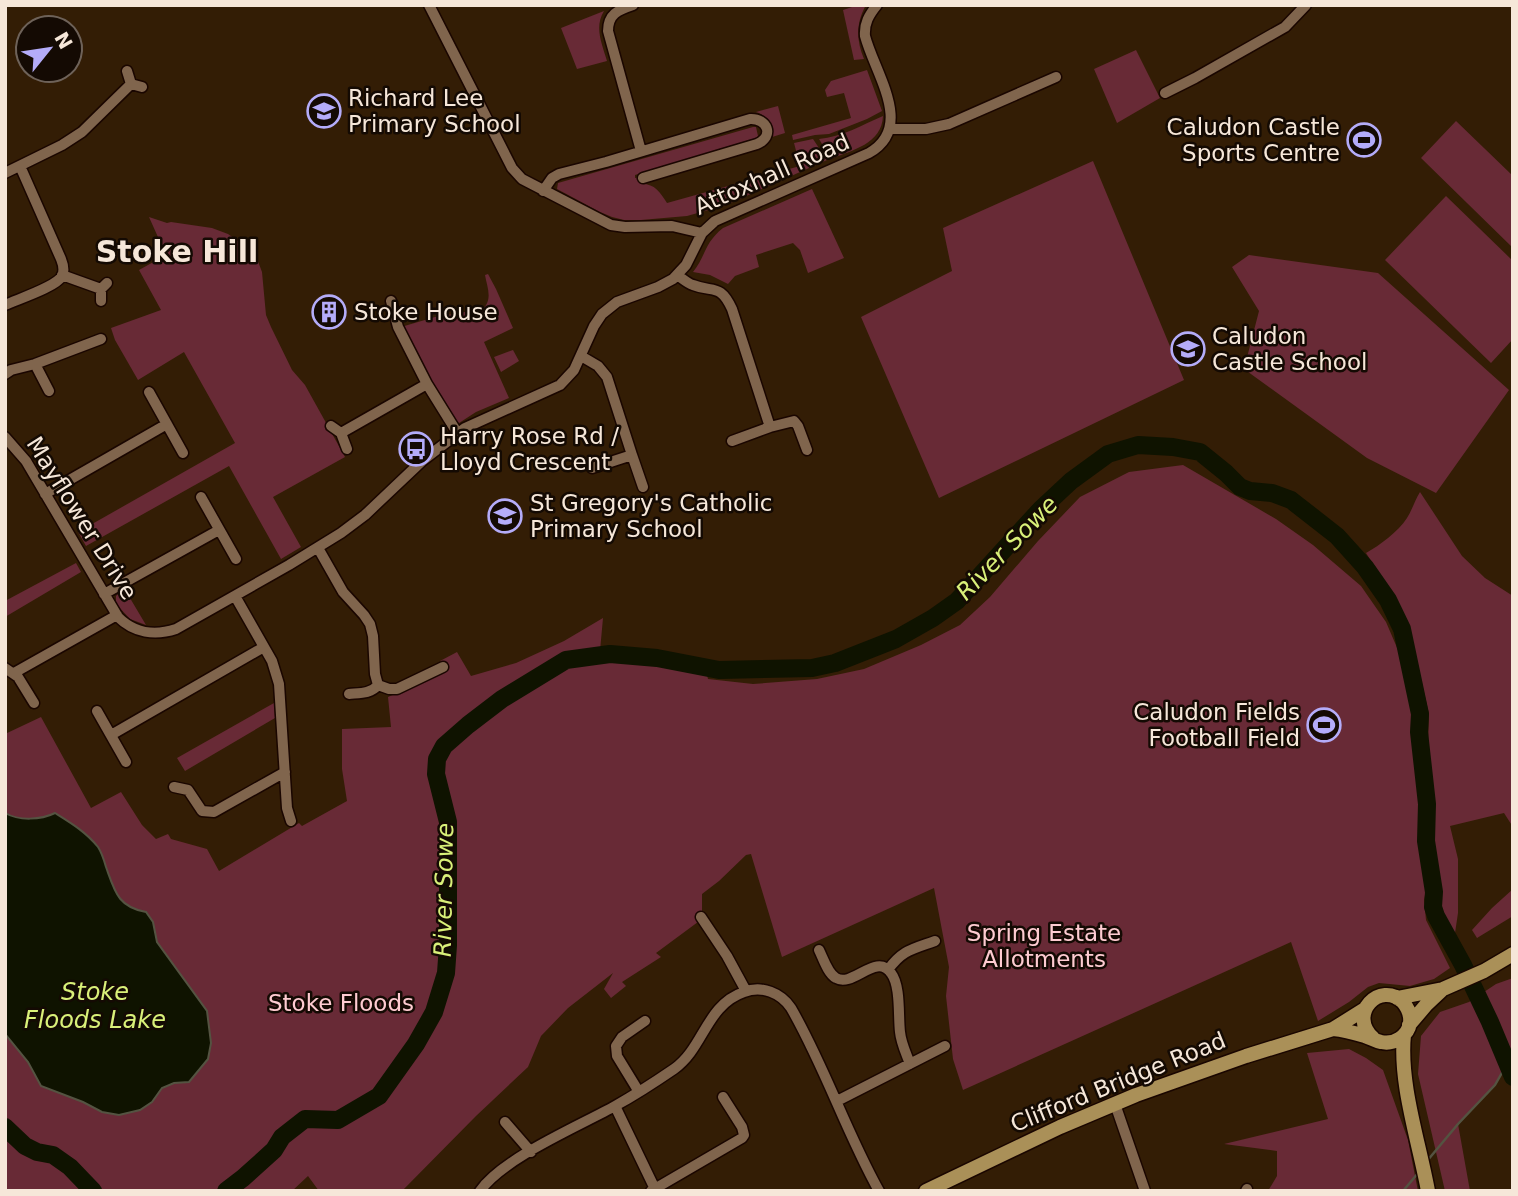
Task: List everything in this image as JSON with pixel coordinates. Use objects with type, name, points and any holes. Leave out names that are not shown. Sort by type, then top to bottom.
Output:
[{"type":"main road","points":[[1396,998],[1443,989],[1484,971],[1513,954]]},
{"type":"main road","points":[[1333,1028],[1392,1042],[1407,1030],[1443,989]]},
{"type":"main road","points":[[1405,1079],[1392,1054],[1367,1032],[1363,1024],[1365,1009],[1379,996],[1396,998],[1404,1003],[1408,1010],[1403,1051],[1405,1079],[1428,1191]]},
{"type":"main road","name":"Clifford Bridge Road","points":[[926,1191],[1035,1138],[1136,1095],[1333,1028],[1365,1009]]},
{"type":"street","points":[[429,5],[512,168],[522,179],[542,191]]},
{"type":"street","points":[[632,5],[612,15],[608,31],[641,151]]},
{"type":"street","points":[[877,5],[868,17],[865,36],[890,107],[890,129],[926,129],[949,124],[1056,77]]},
{"type":"street","points":[[1165,93],[1285,27],[1306,5]]},
{"type":"street","points":[[5,173],[82,132],[137,85],[127,71]]},
{"type":"street","name":"Attoxhall Road","points":[[643,178],[763,142],[767,137],[767,130],[758,118],[750,119],[559,174],[549,180],[542,191],[618,227],[672,226],[702,233],[720,218],[869,153],[882,143],[890,129]]},
{"type":"street","points":[[5,305],[50,286],[62,275],[63,266],[20,166]]},
{"type":"street","points":[[702,233],[686,264],[677,275],[695,286],[716,290],[728,301],[770,428]]},
{"type":"street","points":[[62,275],[104,286],[101,301]]},
{"type":"street","name":"Mayflower Drive","points":[[5,437],[26,461],[117,615],[134,628],[161,633],[176,629],[235,596],[351,526],[422,461],[457,434],[560,384],[572,374],[594,326],[607,310],[622,300],[658,287],[677,275]]},
{"type":"street","points":[[391,301],[398,327],[427,384],[457,434]]},
{"type":"street","points":[[5,374],[101,339]]},
{"type":"street","points":[[581,356],[598,366],[607,377],[643,487]]},
{"type":"street","points":[[35,364],[49,391]]},
{"type":"street","points":[[341,433],[427,384]]},
{"type":"street","points":[[149,392],[183,453]]},
{"type":"street","points":[[732,441],[794,421],[799,426],[807,450]]},
{"type":"street","points":[[45,494],[167,424]]},
{"type":"street","points":[[331,426],[341,433],[347,449]]},
{"type":"street","points":[[592,468],[632,455]]},
{"type":"street","points":[[201,497],[236,559]]},
{"type":"street","points":[[104,594],[219,530]]},
{"type":"street","points":[[314,550],[343,592],[370,624],[378,685]]},
{"type":"street","points":[[235,596],[272,661],[279,684],[287,808],[292,821]]},
{"type":"street","points":[[34,703],[10,671],[117,615]]},
{"type":"street","points":[[111,736],[264,647]]},
{"type":"street","points":[[378,685],[397,689],[443,667]]},
{"type":"street","points":[[349,694],[368,692],[378,685]]},
{"type":"street","points":[[97,711],[126,762]]},
{"type":"street","points":[[174,786],[188,790],[202,811],[214,812],[285,772]]},
{"type":"street","points":[[701,917],[747,991]]},
{"type":"street","points":[[888,970],[903,953],[935,941]]},
{"type":"street","points":[[819,950],[831,974],[837,979],[845,980],[874,967],[888,970],[895,981],[900,1035],[910,1064]]},
{"type":"street","points":[[481,1191],[500,1171],[615,1106],[684,1061],[713,1016],[730,1000],[747,991],[758,989],[780,997],[788,1004],[818,1057],[879,1191]]},
{"type":"street","points":[[639,1091],[617,1056],[616,1046],[622,1037],[645,1021]]},
{"type":"street","points":[[837,1101],[945,1046]]},
{"type":"street","points":[[615,1106],[653,1190],[743,1138],[742,1127],[723,1097]]},
{"type":"street","points":[[1115,1104],[1146,1191]]},
{"type":"street","points":[[505,1122],[531,1152]]},
{"type":"green space","points":[[866,5],[858,32],[864,59],[854,60],[843,10]]},
{"type":"green space","points":[[604,11],[599,29],[607,61],[577,69],[561,28]]},
{"type":"green space","points":[[1136,50],[1160,98],[1117,123],[1094,69]]},
{"type":"green space","points":[[867,70],[882,111],[829,134],[793,140],[792,135],[851,118],[844,93],[827,97],[825,90],[831,81]]},
{"type":"green space","points":[[778,106],[785,133],[772,137],[769,122],[756,112]]},
{"type":"green space","points":[[883,116],[881,126],[872,140],[831,159],[819,139],[844,133]]},
{"type":"green space","points":[[1456,121],[1513,176],[1513,248],[1421,158]]},
{"type":"green space","points":[[756,127],[756,138],[635,175],[635,178],[640,177],[642,184],[657,189],[667,203],[800,166],[794,143],[813,139],[827,160],[726,205],[687,216],[624,220],[600,212],[557,189],[558,183]]},
{"type":"green space","points":[[1093,161],[1184,380],[939,498],[861,317],[952,271],[943,228]]},
{"type":"green space","points":[[812,189],[844,258],[808,273],[800,250],[793,243],[756,255],[759,267],[735,276],[728,284],[710,275],[693,272],[712,239],[723,228]]},
{"type":"green space","points":[[1446,196],[1513,261],[1513,339],[1491,363],[1385,260]]},
{"type":"green space","points":[[149,217],[167,223],[212,228],[228,234],[256,256],[262,272],[266,315],[271,327],[292,370],[305,385],[345,457],[273,497],[301,547],[281,559],[229,466],[86,546],[78,532],[235,443],[184,352],[138,380],[115,340],[111,328],[161,310],[139,270],[166,255]]},
{"type":"green space","points":[[1249,255],[1378,273],[1509,390],[1436,493],[1367,458],[1244,369],[1259,311],[1232,267]]},
{"type":"green space","points":[[488,274],[513,328],[484,342],[509,398],[476,412],[459,423],[452,420],[401,327],[435,317],[483,309],[489,297],[485,275]]},
{"type":"green space","points":[[513,350],[519,361],[501,372],[494,357]]},
{"type":"green space","points":[[1183,465],[1276,519],[1313,545],[1361,586],[1386,622],[1407,680],[1413,718],[1418,765],[1420,856],[1427,885],[1424,900],[1426,920],[1450,968],[1434,979],[1410,986],[1379,983],[1368,987],[1318,1021],[1291,942],[963,1090],[953,1059],[946,996],[949,967],[934,888],[782,957],[751,854],[746,855],[702,894],[702,919],[656,953],[661,957],[622,982],[626,986],[611,998],[604,989],[613,973],[568,1008],[541,1036],[528,1067],[402,1191],[319,1191],[308,1176],[292,1191],[5,1191],[5,734],[41,717],[91,808],[121,792],[142,825],[156,839],[168,834],[171,839],[207,849],[219,871],[299,823],[302,826],[347,801],[342,769],[342,729],[391,727],[388,697],[444,673],[440,661],[457,652],[471,676],[516,663],[564,641],[603,618],[599,662],[653,662],[706,671],[708,679],[753,684],[817,679],[864,669],[960,625],[990,597],[1080,497],[1129,472]]},
{"type":"green space","points":[[1420,492],[1462,556],[1485,578],[1513,596],[1513,827],[1504,813],[1450,826],[1458,859],[1458,913],[1455,933],[1450,930],[1438,905],[1429,830],[1429,714],[1416,657],[1400,606],[1366,553],[1399,528]]},
{"type":"green space","points":[[76,563],[81,572],[5,617],[5,601]]},
{"type":"green space","points":[[124,588],[146,625],[130,619],[116,604],[116,596]]},
{"type":"green space","points":[[274,703],[275,718],[185,771],[177,758]]},
{"type":"green space","points":[[1513,889],[1513,916],[1477,938],[1472,930]]},
{"type":"green space","points":[[1513,978],[1513,1076],[1507,1065],[1495,1085],[1458,1124],[1470,1191],[1445,1191],[1418,1074],[1421,1036],[1440,1012],[1469,1002],[1496,984]]},
{"type":"green space","points":[[1349,1049],[1383,1070],[1408,1140],[1418,1191],[1268,1191],[1277,1176],[1277,1151],[1224,1144],[1328,1119],[1307,1053]]},
{"type":"water","name":"Stoke Floods Lake","points":[[5,813],[30,819],[55,813],[88,837],[101,852],[119,897],[129,906],[146,912],[153,922],[157,942],[207,1011],[211,1043],[208,1059],[189,1082],[174,1083],[162,1088],[152,1102],[140,1110],[119,1115],[102,1112],[41,1086],[28,1062],[5,1034]]},
{"type":"waterway","name":"River Sowe","points":[[226,1191],[274,1150],[282,1137],[305,1119],[338,1120],[379,1096],[416,1044],[434,1012],[446,973],[448,945],[448,822],[436,774],[437,759],[444,746],[468,725],[502,699],[566,660],[610,654],[657,658],[719,670],[812,668],[835,663],[896,639],[957,601],[1041,509],[1071,481],[1108,454],[1138,445],[1200,452],[1240,487],[1291,500],[1337,536],[1365,567],[1388,600],[1402,629],[1420,714],[1419,732],[1427,804],[1426,841],[1434,892],[1433,907],[1490,1022],[1513,1077]]},
{"type":"waterway","points":[[1427,1161],[1495,1085],[1507,1064]]},
{"type":"waterway","name":"River Sowe","points":[[5,1127],[25,1146],[53,1155],[70,1167],[93,1191]]},
{"type":"waterway","points":[[1403,1191],[1419,1172]]},
{"type":"place","name":"Richard Lee Primary School","points":[[324,111]]},
{"type":"place","name":"Caludon Castle Sports Centre","points":[[1364,140]]},
{"type":"place","name":"Stoke House","points":[[329,312]]},
{"type":"place","name":"Caludon Castle School","points":[[1188,349]]},
{"type":"place","name":"Harry Rose Rd / Lloyd Crescent","points":[[416,449]]},
{"type":"place","name":"St Gregory's Catholic Primary School","points":[[505,516]]},
{"type":"place","name":"Caludon Fields Football Field","points":[[1324,725]]},
{"type":"district","name":"Stoke Hill","points":[[177,252]]},
{"type":"park label","name":"Spring Estate Allotments","points":[[1044,946]]},
{"type":"park label","name":"Stoke Floods","points":[[341,1003]]}]
